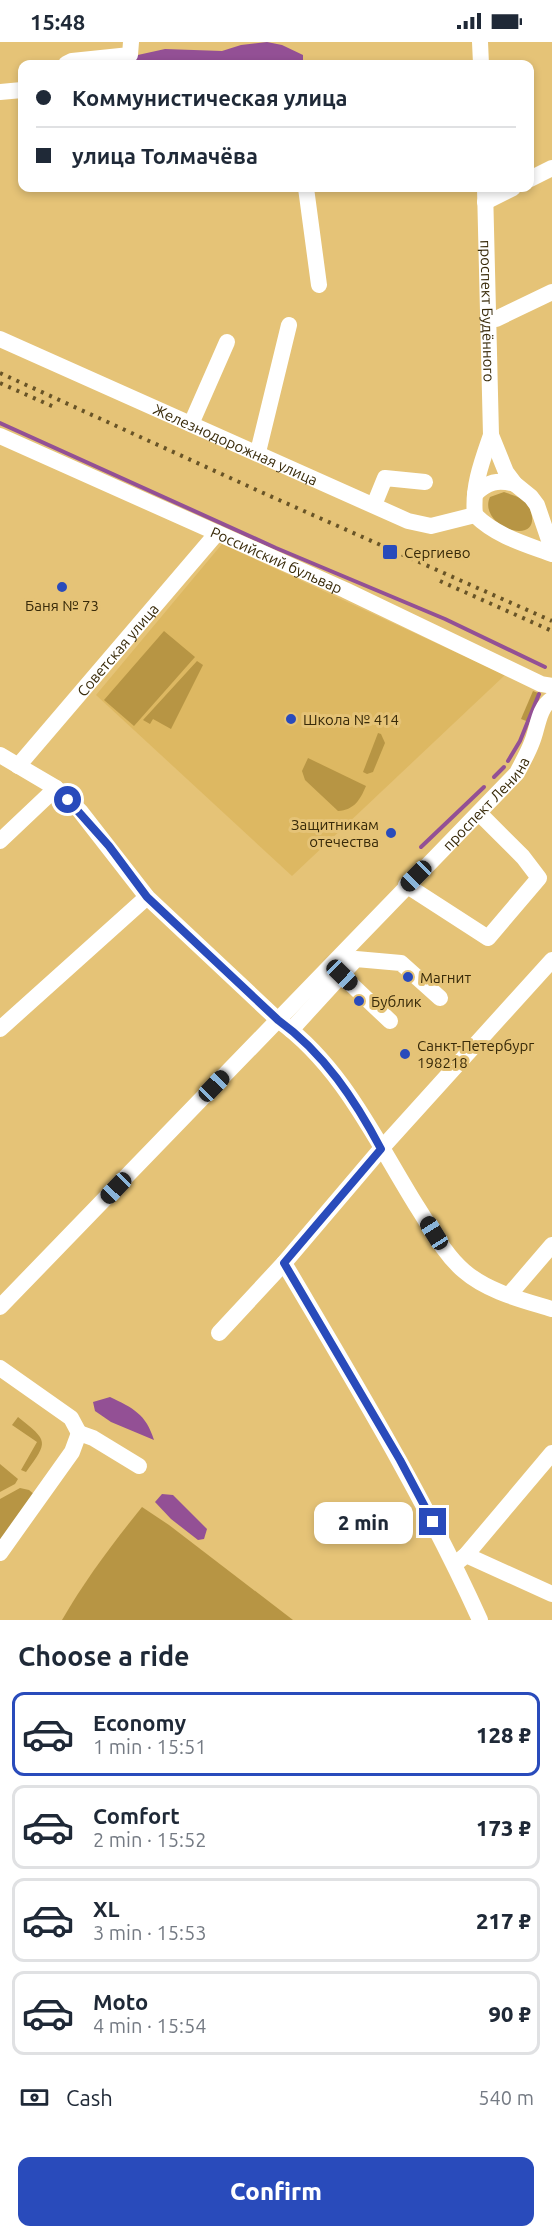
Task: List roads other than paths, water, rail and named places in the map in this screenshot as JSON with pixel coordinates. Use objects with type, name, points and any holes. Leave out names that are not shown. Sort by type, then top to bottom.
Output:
[{"type":"street","points":[[82,60],[130,55],[130,42]]},
{"type":"street","points":[[480,42],[481,60]]},
{"type":"street","points":[[0,92],[18,90]]},
{"type":"street","points":[[534,177],[552,168]]},
{"type":"street","points":[[307,192],[319,285]]},
{"type":"street","name":"проспект Будённого","points":[[485,195],[491,435],[506,472],[515,484]]},
{"type":"street","points":[[489,319],[496,319],[552,292]]},
{"type":"street","points":[[258,452],[289,325]]},
{"type":"street","name":"Железнодорожная улица","points":[[0,339],[258,452],[408,521],[431,526],[475,515]]},
{"type":"street","points":[[191,424],[227,342]]},
{"type":"street","name":"проспект Будённого","points":[[475,494],[480,465],[491,435]]},
{"type":"street","name":"Российский бульвар","points":[[0,436],[345,590],[542,684],[552,686]]},
{"type":"street","points":[[375,506],[386,478],[425,482]]},
{"type":"street","points":[[552,549],[537,506],[531,497],[515,484],[504,481],[493,482],[483,486],[475,494],[475,515],[486,526],[552,554]]},
{"type":"street","points":[[516,540],[531,534],[541,519]]},
{"type":"street","name":"Советская улица","points":[[18,766],[217,533]]},
{"type":"street","name":"проспект Ленина","points":[[0,1308],[284,1025],[336,970],[406,885],[517,773],[532,742],[540,716],[547,702],[552,699]]},
{"type":"street","points":[[0,755],[56,788],[80,811],[147,897],[334,1073],[451,1257],[477,1281],[509,1295],[552,1309]]},
{"type":"street","points":[[0,841],[56,788]]},
{"type":"street","points":[[406,885],[488,938],[539,878],[523,857],[479,813]]},
{"type":"street","points":[[0,1029],[147,897]]},
{"type":"street","points":[[390,1021],[336,970],[356,959],[401,963],[440,998]]},
{"type":"street","points":[[219,1334],[284,1263],[381,1149],[552,960]]},
{"type":"street","points":[[509,1295],[552,1245]]},
{"type":"street","points":[[284,1263],[460,1560],[480,1620]]},
{"type":"street","points":[[0,1368],[71,1418],[79,1433],[93,1438],[139,1466]]},
{"type":"street","points":[[0,1553],[72,1452],[79,1433]]},
{"type":"street","points":[[460,1560],[552,1453]]},
{"type":"street","points":[[460,1560],[552,1594]]},
{"type":"waterway","points":[[0,423],[276,548],[445,619],[545,667]]},
{"type":"waterway","points":[[508,761],[520,741],[539,694]]},
{"type":"waterway","points":[[494,777],[504,767]]},
{"type":"waterway","points":[[421,847],[484,787]]},
{"type":"railway","points":[[0,373],[552,621]]},
{"type":"railway","points":[[0,383],[54,407]]},
{"type":"railway","points":[[440,581],[552,631]]},
{"type":"place","name":"Сергиево","points":[[390,552]]},
{"type":"place","name":"Баня № 73","points":[[62,587]]},
{"type":"place","name":"Школа № 414","points":[[291,719]]},
{"type":"place","name":"Защитникам отечества","points":[[391,833]]},
{"type":"place","name":"Магнит","points":[[408,977]]},
{"type":"place","name":"Бублик","points":[[359,1001]]},
{"type":"place","name":"Санкт-Петербург 198218","points":[[405,1054]]}]
